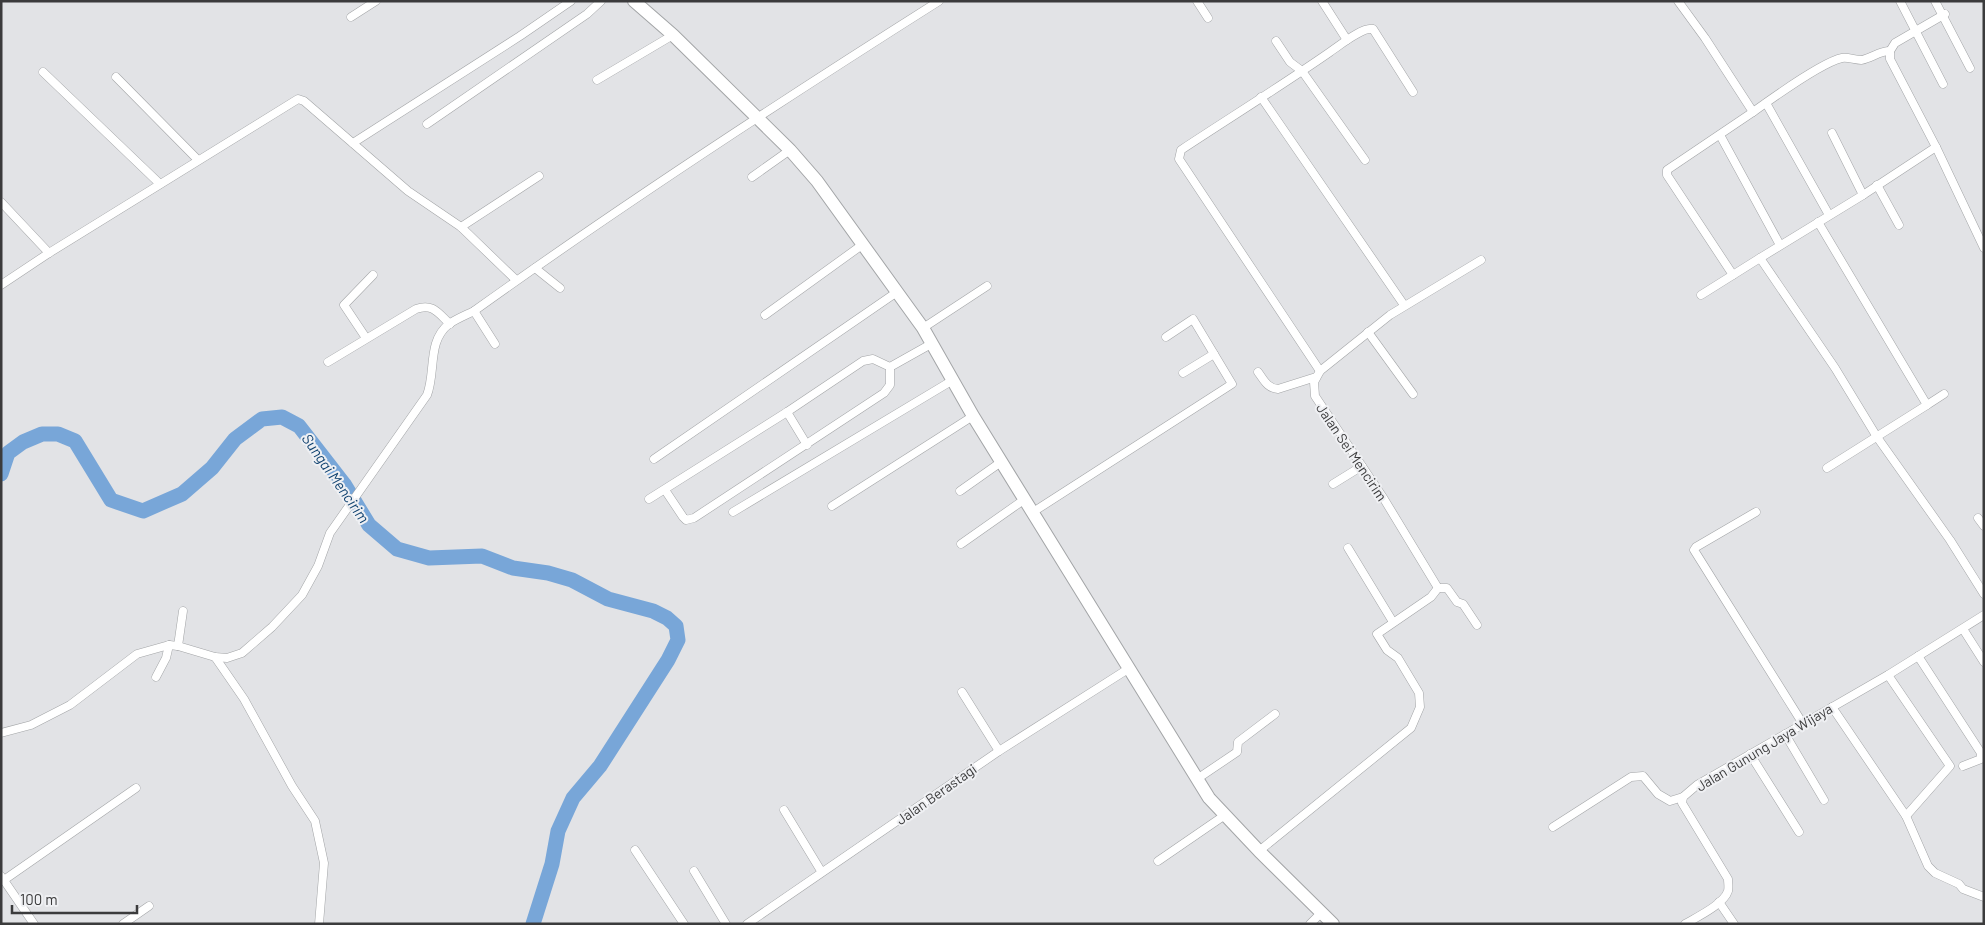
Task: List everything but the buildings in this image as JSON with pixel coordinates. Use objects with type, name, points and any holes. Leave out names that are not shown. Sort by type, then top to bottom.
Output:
[{"type":"main road","points":[[637,2],[757,117],[790,150],[817,181],[923,328],[973,416],[1209,798],[1259,851],[1333,924]]},
{"type":"street","points":[[351,16],[376,1]]},
{"type":"street","points":[[353,143],[520,36],[570,1]]},
{"type":"street","points":[[427,124],[587,14],[601,1]]},
{"type":"street","points":[[1,733],[31,725],[70,705],[137,654],[169,645],[215,657],[227,658],[242,653],[290,610],[311,582],[330,533],[427,395],[432,382],[436,341],[440,333],[450,324],[474,310],[757,117],[939,1]]},
{"type":"street","points":[[1197,1],[1208,18]]},
{"type":"street","points":[[1322,1],[1347,40]]},
{"type":"street","points":[[1678,1],[1705,38],[1753,112]]},
{"type":"street","points":[[1900,1],[1943,84]]},
{"type":"street","points":[[1935,1],[1944,14],[1970,68]]},
{"type":"street","points":[[1944,14],[1895,43],[1890,51],[1890,59],[1936,147],[1984,248]]},
{"type":"street","name":"Jalan Sei Mencirim","points":[[1412,92],[1373,29],[1368,28],[1181,150],[1178,158],[1318,374],[1314,382],[1315,396],[1362,466],[1438,588]]},
{"type":"street","points":[[597,80],[673,35]]},
{"type":"street","points":[[1276,41],[1290,62],[1302,71],[1365,160]]},
{"type":"street","points":[[1733,275],[1668,175],[1667,170],[1766,103],[1836,60],[1844,58],[1861,60],[1881,51],[1890,51]]},
{"type":"street","points":[[43,72],[160,184]]},
{"type":"street","points":[[116,77],[198,160]]},
{"type":"street","points":[[1261,97],[1404,305]]},
{"type":"street","points":[[1,285],[49,253],[298,99],[304,101],[408,191],[461,227],[516,280]]},
{"type":"street","points":[[1766,103],[1829,216]]},
{"type":"street","points":[[1832,133],[1863,195]]},
{"type":"street","points":[[1720,135],[1780,245]]},
{"type":"street","points":[[1701,295],[1863,195],[1936,147]]},
{"type":"street","points":[[752,177],[790,150]]},
{"type":"street","points":[[461,227],[539,176]]},
{"type":"street","points":[[1877,185],[1899,224]]},
{"type":"street","points":[[1,202],[49,253]]},
{"type":"street","points":[[1818,222],[1927,405]]},
{"type":"street","points":[[765,314],[862,245]]},
{"type":"street","points":[[1760,258],[1835,368],[1877,437],[1950,540],[1984,594]]},
{"type":"street","points":[[1258,372],[1267,385],[1278,389],[1318,374],[1404,305],[1481,260]]},
{"type":"street","points":[[535,268],[560,288]]},
{"type":"street","points":[[366,338],[344,305],[373,275]]},
{"type":"street","points":[[923,328],[988,286]]},
{"type":"street","points":[[654,459],[897,292]]},
{"type":"street","points":[[328,362],[366,338],[424,306],[435,310],[450,324]]},
{"type":"street","points":[[474,310],[495,344]]},
{"type":"street","points":[[1033,512],[1232,384],[1193,319],[1166,337]]},
{"type":"street","points":[[1368,332],[1413,394]]},
{"type":"street","points":[[890,367],[931,344]]},
{"type":"street","points":[[1183,373],[1214,354]]},
{"type":"street","points":[[650,499],[863,361],[873,359],[890,367]]},
{"type":"street","points":[[665,490],[683,517],[690,520],[884,393],[890,385],[890,367]]},
{"type":"street","points":[[733,512],[953,380]]},
{"type":"street","points":[[1827,468],[1944,394]]},
{"type":"street","points":[[787,412],[807,445]]},
{"type":"street","points":[[832,506],[973,416]]},
{"type":"street","points":[[960,491],[1001,462]]},
{"type":"street","points":[[1333,484],[1362,466]]},
{"type":"street","points":[[961,544],[1025,499]]},
{"type":"street","points":[[1756,512],[1696,547],[1694,550],[1803,724]]},
{"type":"street","points":[[1978,518],[1984,526]]},
{"type":"street","points":[[1348,548],[1393,622]]},
{"type":"street","points":[[1259,851],[1411,728],[1419,710],[1420,696],[1398,658],[1387,650],[1377,634],[1432,597],[1438,588],[1447,588],[1458,602],[1463,604],[1477,625]]},
{"type":"street","points":[[178,646],[182,611]]},
{"type":"street","name":"Jalan Gunung Jaya Wijaya","points":[[1719,902],[1725,897],[1729,889],[1728,879],[1682,803],[1683,798],[1697,785],[1888,675],[1984,616]]},
{"type":"street","points":[[1963,629],[1984,662]]},
{"type":"street","points":[[156,677],[166,658],[169,645]]},
{"type":"street","points":[[1918,656],[1981,753],[1981,759],[1963,766]]},
{"type":"street","points":[[215,657],[248,706],[292,786],[315,822],[324,863],[319,924]]},
{"type":"street","name":"Jalan Berastagi","points":[[747,924],[821,871],[999,751],[1128,669]]},
{"type":"street","points":[[1888,675],[1950,766],[1906,816]]},
{"type":"street","points":[[962,692],[999,751]]},
{"type":"street","points":[[1832,707],[1906,816],[1928,866],[1935,873],[1959,884],[1963,890],[1984,896]]},
{"type":"street","points":[[1197,779],[1237,752],[1238,742],[1275,714]]},
{"type":"street","points":[[1784,734],[1824,800]]},
{"type":"street","points":[[1750,754],[1799,832]]},
{"type":"street","points":[[1553,827],[1631,777],[1643,776],[1658,794],[1670,801],[1683,798]]},
{"type":"street","points":[[34,924],[3,878],[136,788]]},
{"type":"street","points":[[784,810],[821,871]]},
{"type":"street","points":[[1158,861],[1225,815]]},
{"type":"street","points":[[636,850],[684,924]]},
{"type":"street","points":[[694,870],[726,924]]},
{"type":"street","points":[[1690,923],[1719,902],[1734,924]]},
{"type":"street","points":[[123,924],[149,906]]},
{"type":"street","points":[[1310,924],[1321,913]]},
{"type":"waterway","name":"Sungai Mencirim","points":[[1,474],[8,453],[23,442],[42,434],[58,434],[75,441],[111,500],[143,511],[182,494],[212,468],[235,439],[262,419],[282,417],[299,426],[344,484],[369,525],[397,549],[429,558],[482,556],[513,568],[548,573],[572,580],[608,599],[653,611],[667,618],[676,626],[678,640],[668,660],[600,766],[573,798],[558,831],[552,864],[533,924]]}]
